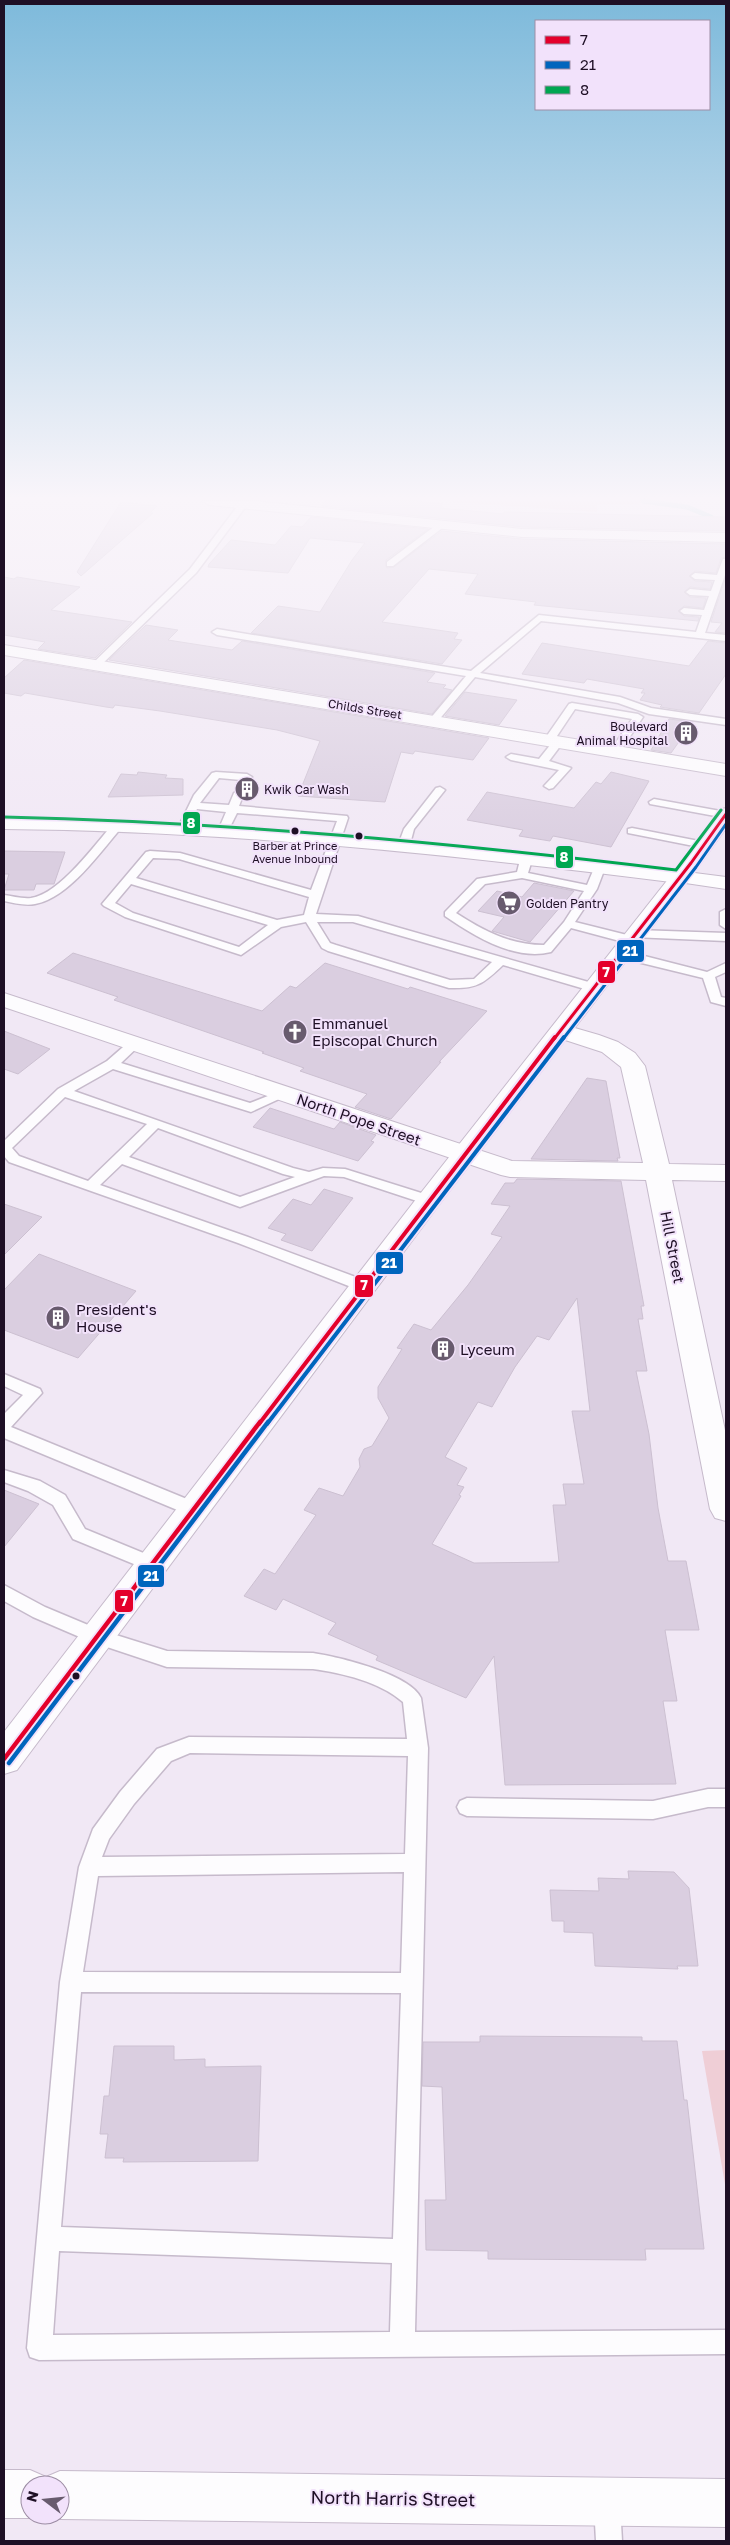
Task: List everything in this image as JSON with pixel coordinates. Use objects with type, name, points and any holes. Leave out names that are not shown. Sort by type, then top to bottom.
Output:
[{"type":"street","name":"Childs Street","points":[[4,650],[726,770]]},
{"type":"street","points":[[4,1759],[429,1200],[595,988],[726,814]]},
{"type":"street","points":[[4,822],[118,825],[266,836],[403,848],[524,868],[598,868],[726,883]]},
{"type":"street","name":"North Pope Street","points":[[4,1000],[464,1155],[518,1170],[726,1174]]},
{"type":"street","name":"Hill Street","points":[[561,1032],[614,1049],[628,1058],[633,1066],[658,1173],[726,1509]]},
{"type":"street","points":[[4,2494],[20,2494]]},
{"type":"street","name":"North Harris Street","points":[[70,2495],[608,2521],[726,2503]]},
{"type":"lane","points":[[96,665],[143,620]]},
{"type":"lane","points":[[434,720],[473,674],[537,620]]},
{"type":"lane","points":[[556,620],[726,638]]},
{"type":"lane","points":[[700,635],[705,620]]},
{"type":"lane","points":[[217,632],[473,674],[620,700],[649,711],[726,722]]},
{"type":"lane","points":[[542,763],[572,706],[638,717],[615,751]]},
{"type":"lane","points":[[511,757],[566,768],[549,786]]},
{"type":"lane","points":[[182,830],[199,795],[216,775],[247,777],[222,833]]},
{"type":"lane","points":[[403,848],[409,829],[440,790]]},
{"type":"lane","points":[[654,802],[726,814]]},
{"type":"lane","points":[[194,806],[343,818],[315,895],[309,918],[326,945],[450,984],[465,985],[478,982],[500,961]]},
{"type":"lane","points":[[266,836],[276,812]]},
{"type":"lane","points":[[4,898],[34,901],[51,893],[88,861],[118,825]]},
{"type":"lane","points":[[632,831],[704,845]]},
{"type":"lane","points":[[315,895],[180,856],[150,854],[108,904],[130,915],[241,951],[277,924],[309,918],[354,918],[595,988]]},
{"type":"lane","points":[[591,889],[524,868],[481,881],[449,914],[483,936],[528,950],[547,949],[568,924],[591,889],[598,868]]},
{"type":"lane","points":[[128,878],[277,924]]},
{"type":"lane","points":[[726,912],[726,925]]},
{"type":"lane","points":[[568,924],[629,943],[708,976],[726,967]]},
{"type":"lane","points":[[629,943],[726,937]]},
{"type":"lane","points":[[708,976],[715,999],[726,1002]]},
{"type":"lane","points":[[136,1044],[112,1064],[63,1092],[4,1148],[14,1158],[364,1286]]},
{"type":"lane","points":[[112,1064],[250,1108],[283,1094]]},
{"type":"lane","points":[[63,1092],[310,1177]]},
{"type":"lane","points":[[90,1187],[156,1123]]},
{"type":"lane","points":[[120,1158],[240,1202],[323,1172],[345,1173],[429,1200]]},
{"type":"lane","points":[[4,1380],[34,1393],[4,1424]]},
{"type":"lane","points":[[4,1432],[194,1509]]},
{"type":"lane","points":[[4,1476],[34,1486],[59,1500],[79,1534],[152,1564]]},
{"type":"lane","points":[[4,1592],[40,1612],[96,1636],[167,1658],[314,1661],[350,1669],[399,1686],[412,1698],[418,1748],[402,2344]]},
{"type":"lane","points":[[418,1748],[189,1744],[164,1755],[127,1798],[100,1834],[89,1867],[71,1982],[38,2348],[726,2342]]},
{"type":"lane","points":[[467,1806],[653,1810],[708,1798],[726,1798]]},
{"type":"lane","points":[[89,1867],[415,1863]]},
{"type":"lane","points":[[71,1982],[411,1983]]},
{"type":"lane","points":[[48,2239],[404,2251]]},
{"type":"shaded area","points":[[726,2050],[726,2190],[702,2051]]},
{"type":"building","points":[[4,620],[117,620],[132,622],[95,658],[38,649],[45,642],[4,635]]},
{"type":"building","points":[[264,620],[384,620],[382,622],[458,633],[454,639],[462,640],[442,664],[251,633]]},
{"type":"building","points":[[712,620],[726,620],[726,633],[715,632],[722,623],[711,622]]},
{"type":"building","points":[[146,625],[178,630],[168,640],[232,650],[242,641],[435,673],[427,682],[446,685],[443,688],[452,690],[432,714],[109,660]]},
{"type":"building","points":[[708,641],[726,643],[726,674],[699,713],[660,707],[662,705],[640,700],[645,693],[641,693],[644,689],[587,679],[584,683],[522,674],[542,643],[689,666]]},
{"type":"building","points":[[24,660],[489,738],[473,760],[415,751],[413,754],[401,752],[385,802],[298,796],[320,741],[277,730],[160,711],[115,705],[113,708],[25,693],[21,696],[4,693],[4,678]]},
{"type":"building","points":[[465,692],[517,700],[499,725],[445,716]]},
{"type":"building","points":[[669,719],[693,722],[671,753],[651,750]]},
{"type":"building","points":[[138,772],[167,775],[165,778],[183,779],[183,795],[108,797],[121,774],[137,775]]},
{"type":"building","points":[[611,772],[649,781],[611,847],[553,836],[550,841],[519,836],[523,830],[467,820],[487,792],[574,808],[596,782],[601,784]]},
{"type":"building","points":[[4,851],[65,852],[54,884],[36,884],[34,890],[4,890],[9,874],[4,874]]},
{"type":"building","points":[[534,883],[574,891],[530,942],[492,931],[504,917],[478,911],[497,891],[522,897]]},
{"type":"building","name":"Emmanuel Episcopal Church","points":[[73,953],[262,1011],[290,986],[296,988],[325,963],[487,1011],[439,1062],[441,1062],[391,1119],[355,1107],[367,1094],[300,1071],[304,1068],[262,1053],[264,1052],[114,1000],[118,997],[47,973]]},
{"type":"building","points":[[4,1031],[50,1049],[18,1074],[4,1069]]},
{"type":"building","points":[[587,1078],[606,1081],[620,1158],[617,1158],[618,1161],[531,1159]]},
{"type":"building","points":[[270,1108],[334,1129],[340,1122],[376,1135],[371,1141],[374,1142],[358,1161],[253,1127]]},
{"type":"building","points":[[517,1179],[621,1181],[644,1306],[641,1306],[643,1319],[638,1319],[647,1371],[636,1371],[649,1434],[658,1508],[668,1561],[686,1561],[699,1630],[665,1630],[677,1701],[663,1701],[676,1784],[505,1785],[494,1656],[466,1698],[376,1660],[378,1656],[328,1634],[336,1623],[283,1599],[276,1610],[244,1596],[264,1569],[275,1574],[316,1515],[304,1510],[319,1488],[343,1496],[360,1467],[359,1459],[364,1449],[372,1446],[389,1418],[378,1398],[378,1387],[402,1349],[397,1348],[414,1324],[431,1330],[468,1285],[502,1237],[491,1234],[510,1206],[491,1204],[505,1183],[514,1183]],"holes":[[[577,1298],[590,1411],[572,1411],[584,1484],[563,1484],[566,1505],[553,1505],[559,1562],[474,1563],[432,1544],[461,1496],[459,1495],[464,1487],[457,1485],[467,1468],[445,1457],[478,1402],[492,1407],[515,1367],[537,1336],[549,1340]]]},
{"type":"building","points":[[324,1189],[353,1198],[312,1251],[281,1240],[286,1234],[268,1228],[293,1199],[311,1205]]},
{"type":"building","points":[[4,1204],[42,1217],[4,1255]]},
{"type":"building","name":"President's House","points":[[39,1254],[136,1291],[78,1358],[4,1330],[4,1290]]},
{"type":"building","points":[[4,1490],[39,1504],[4,1547]]},
{"type":"building","points":[[628,1871],[674,1872],[689,1888],[698,1966],[677,1966],[678,1969],[595,1966],[593,1933],[564,1932],[564,1921],[552,1921],[550,1890],[599,1891],[598,1878],[629,1879]]},
{"type":"building","points":[[480,2036],[642,2037],[642,2041],[677,2041],[684,2100],[687,2100],[704,2249],[645,2249],[646,2260],[488,2259],[488,2251],[426,2250],[425,2200],[446,2200],[442,2087],[422,2086],[423,2042],[480,2042]]},
{"type":"building","points":[[114,2046],[174,2046],[174,2060],[205,2059],[205,2067],[261,2066],[258,2161],[123,2162],[124,2158],[105,2158],[108,2134],[100,2134],[104,2096],[109,2096]]},
{"type":"transit line","name":"8","points":[[4,817],[172,822],[341,834],[676,870],[721,810]]},
{"type":"transit line","name":"7","points":[[4,1759],[429,1200],[691,863],[726,814]]},
{"type":"transit line","name":"21","points":[[9,1763],[434,1204],[696,867],[726,824]]},
{"type":"place","name":"Boulevard Animal Hospital","points":[[686,733]]},
{"type":"place","name":"Kwik Car Wash","points":[[247,789]]},
{"type":"place","name":"Barber at Prince Avenue Inbound","points":[[295,831]]},
{"type":"place","name":"Golden Pantry","points":[[509,903]]},
{"type":"place","name":"Emmanuel Episcopal Church","points":[[295,1032]]},
{"type":"place","name":"President's House","points":[[58,1318]]},
{"type":"place","name":"Lyceum","points":[[443,1349]]}]
